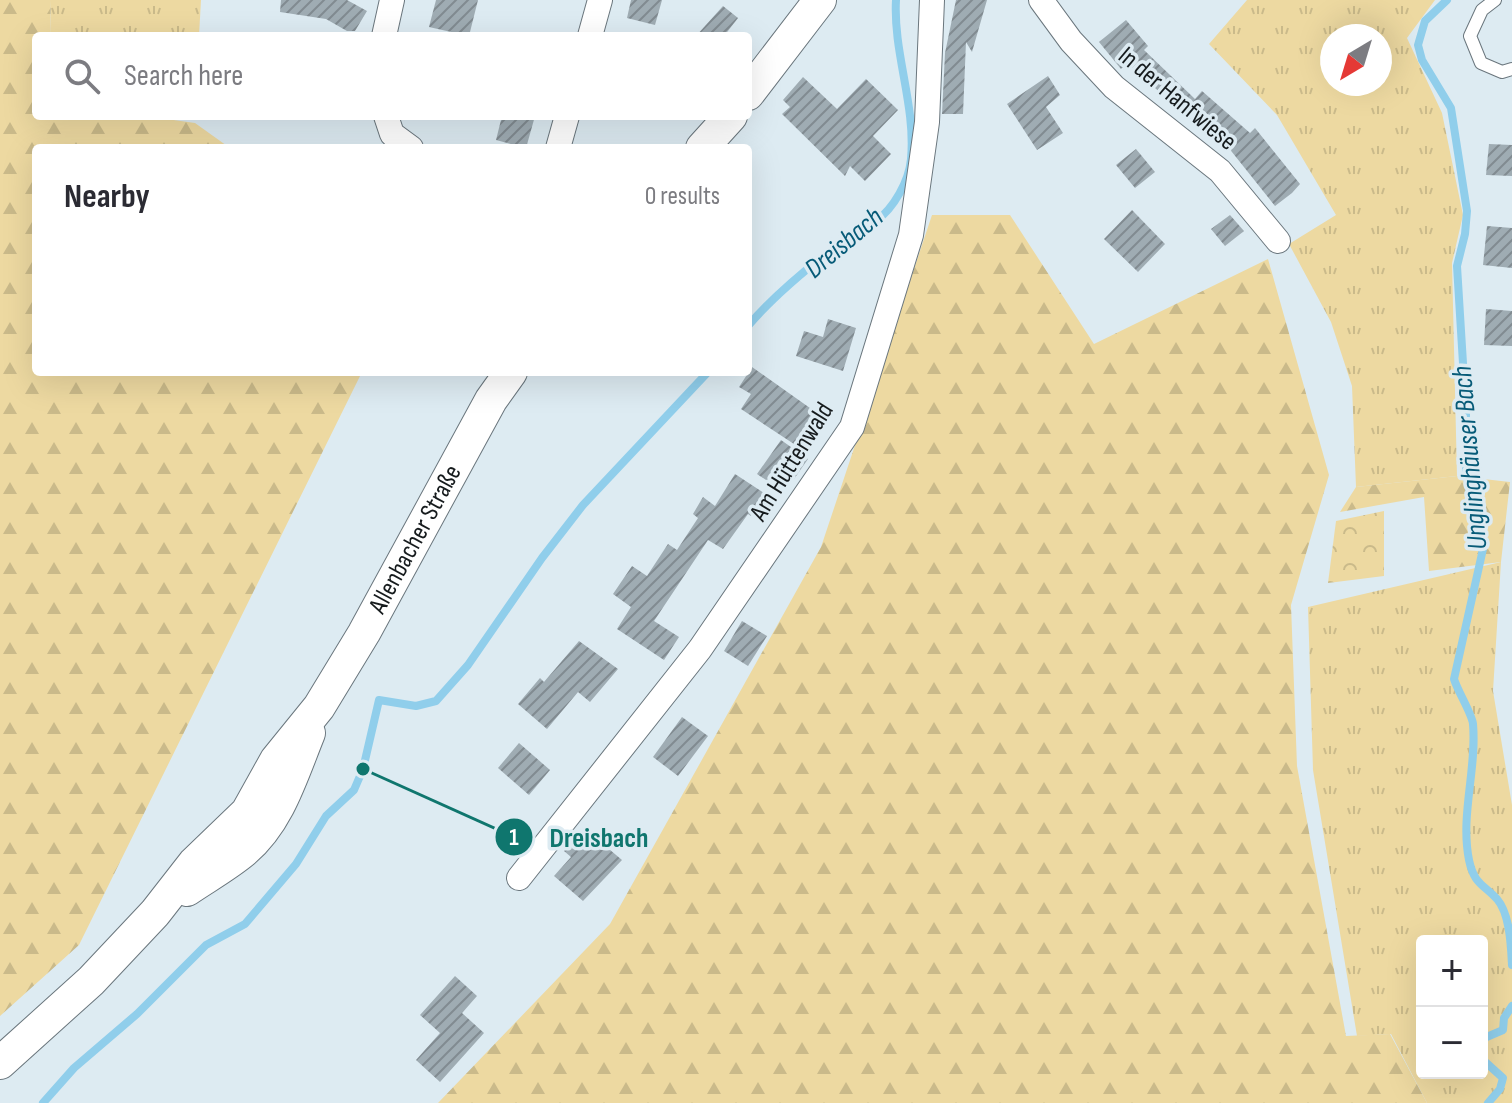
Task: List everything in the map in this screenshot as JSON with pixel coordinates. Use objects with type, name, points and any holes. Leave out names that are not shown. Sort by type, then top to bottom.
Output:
[{"type":"main road","points":[[752,89],[820,0]]},
{"type":"main road","points":[[706,144],[727,120]]},
{"type":"main road","name":"Allenbacher Straße","points":[[0,1063],[91,981],[155,913],[194,863],[247,812],[276,760],[319,707],[364,633],[491,400],[508,376]]},
{"type":"street","points":[[385,32],[392,0]]},
{"type":"street","points":[[591,32],[600,0]]},
{"type":"street","name":"Am Hüttenwald","points":[[519,878],[700,649],[852,427],[911,235],[927,122],[932,0]]},
{"type":"street","name":"In der Hanfwiese","points":[[1041,0],[1071,41],[1114,87],[1220,171],[1278,241]]},
{"type":"street","points":[[387,120],[392,134],[406,144]]},
{"type":"street","points":[[559,144],[566,120]]},
{"type":"lane","points":[[1495,0],[1482,10],[1470,36],[1481,63],[1502,72],[1512,69]]},
{"type":"green space","points":[[0,0],[51,0],[50,32],[32,32],[32,120],[174,120],[195,123],[224,144],[32,144],[32,376],[360,376],[79,945],[0,1016]]},
{"type":"green space","points":[[51,0],[201,0],[199,32],[50,32]]},
{"type":"green space","points":[[1247,0],[1435,0],[1407,38],[1442,113],[1463,215],[1452,263],[1457,476],[1356,487],[1352,386],[1331,322],[1289,244],[1336,215],[1277,115],[1209,44]]},
{"type":"green space","points":[[932,215],[1010,215],[1094,344],[1268,259],[1329,475],[1291,605],[1297,766],[1346,1036],[1390,1034],[1427,1103],[438,1103],[610,924],[821,547]]},
{"type":"green space","points":[[1457,476],[1510,482],[1501,562],[1429,571],[1424,497],[1340,512],[1356,487]]},
{"type":"green space","points":[[1384,511],[1384,576],[1328,583],[1336,521]]},
{"type":"green space","points":[[1501,562],[1493,691],[1512,805],[1512,1103],[1427,1103],[1391,1034],[1357,1036],[1313,770],[1308,607]]},
{"type":"building","points":[[281,0],[347,0],[367,11],[355,31],[347,31],[326,19],[280,12]]},
{"type":"building","points":[[436,0],[478,0],[470,32],[429,27]]},
{"type":"building","points":[[631,0],[662,0],[655,25],[627,18]]},
{"type":"building","points":[[956,0],[987,0],[972,52],[966,42],[963,114],[942,114],[945,53]]},
{"type":"building","points":[[723,6],[738,18],[727,32],[700,32]]},
{"type":"building","points":[[1126,20],[1148,46],[1144,50],[1195,99],[1202,91],[1250,133],[1255,128],[1300,184],[1292,193],[1275,206],[1224,142],[1220,146],[1127,63],[1121,69],[1099,42]]},
{"type":"building","points":[[1048,76],[1060,95],[1046,107],[1063,133],[1037,150],[1007,104]]},
{"type":"building","points":[[803,77],[837,109],[866,79],[898,110],[873,136],[891,154],[865,181],[850,166],[845,176],[782,114],[790,107],[783,100]]},
{"type":"building","points":[[501,120],[534,120],[527,144],[496,140]]},
{"type":"building","points":[[1489,144],[1512,145],[1512,176],[1486,175]]},
{"type":"building","points":[[1136,149],[1155,172],[1135,188],[1116,165]]},
{"type":"building","points":[[1132,210],[1165,244],[1138,272],[1104,239]]},
{"type":"building","points":[[1230,215],[1244,231],[1225,246],[1211,229]]},
{"type":"building","points":[[1487,226],[1512,228],[1512,268],[1483,265]]},
{"type":"building","points":[[1486,309],[1512,311],[1512,346],[1484,345]]},
{"type":"building","points":[[828,319],[856,328],[843,371],[796,356],[804,331],[823,337]]},
{"type":"building","points":[[752,367],[817,413],[797,446],[741,409],[751,394],[739,387],[746,376],[752,376]]},
{"type":"building","points":[[781,440],[808,459],[794,479],[788,474],[778,488],[757,474]]},
{"type":"building","points":[[735,474],[764,493],[751,516],[748,514],[723,549],[708,540],[654,621],[679,637],[664,660],[617,629],[631,607],[613,594],[632,566],[647,576],[668,544],[677,550],[698,518],[693,514],[703,497],[715,506]]},
{"type":"building","points":[[742,621],[767,636],[748,666],[724,651]]},
{"type":"building","points":[[579,641],[618,669],[590,702],[578,692],[547,729],[518,704],[540,678],[544,682]]},
{"type":"building","points":[[682,717],[708,736],[678,776],[653,757]]},
{"type":"building","points":[[519,743],[550,770],[529,795],[498,768]]},
{"type":"building","points":[[584,828],[622,860],[583,901],[554,876],[571,857],[564,851]]},
{"type":"building","points":[[455,976],[477,996],[462,1013],[484,1033],[440,1082],[416,1060],[440,1033],[420,1015]]},
{"type":"waterway","name":"Dreisbach","points":[[752,322],[806,270],[844,240],[883,216],[904,185],[910,167],[912,139],[898,40],[896,0]]},
{"type":"waterway","name":"Unglinghäuser Bach","points":[[1447,0],[1425,21],[1418,45],[1422,60],[1451,108],[1467,211],[1457,266],[1466,412],[1466,471],[1476,530],[1483,549],[1454,679],[1473,724],[1466,826],[1469,860],[1476,879],[1497,899],[1505,913],[1512,965]]},
{"type":"waterway","name":"Dreisbach","points":[[43,1103],[74,1068],[137,1014],[206,945],[245,924],[296,864],[326,816],[354,790],[363,769],[379,700],[416,706],[436,701],[468,665],[583,505],[704,376]]},
{"type":"waterway","name":"Unglinghäuser Bach","points":[[1488,1036],[1503,1030],[1504,1018],[1512,1006]]},
{"type":"waterway","name":"Unglinghäuser Bach","points":[[1488,1064],[1503,1078],[1500,1089],[1488,1103]]},
{"type":"place","name":"Dreisbach","points":[[363,769]]}]
